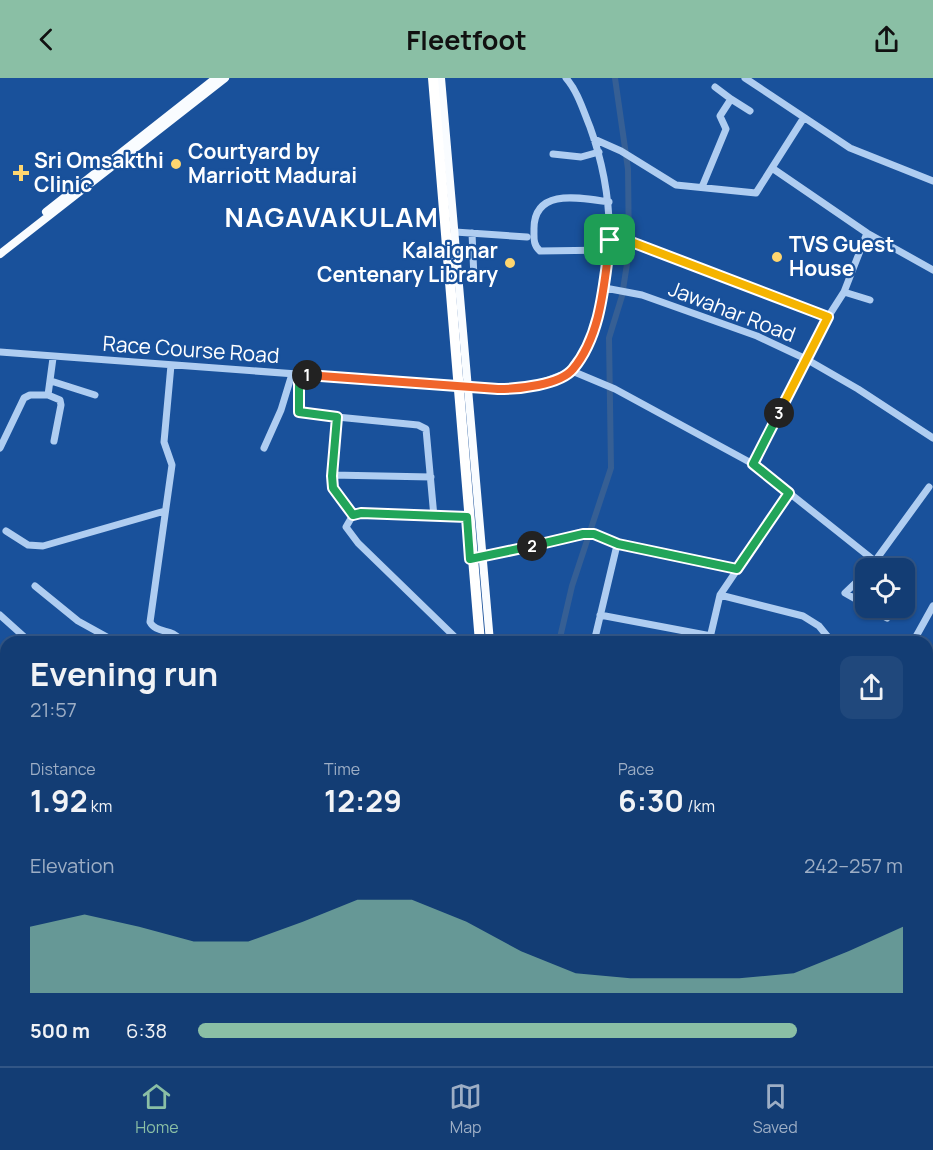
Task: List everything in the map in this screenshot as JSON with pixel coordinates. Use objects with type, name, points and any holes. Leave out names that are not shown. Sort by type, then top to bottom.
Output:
[{"type":"highway","points":[[435,78],[478,636]]},
{"type":"highway","points":[[435,78],[487,636]]},
{"type":"main road","points":[[0,254],[216,78]]},
{"type":"main road","points":[[0,246],[225,78]]},
{"type":"main road","points":[[435,78],[456,232],[488,636]]},
{"type":"main road","points":[[435,78],[454,387],[477,636]]},
{"type":"street","points":[[566,78],[577,94],[599,152],[609,202],[610,240],[605,288],[592,335],[572,371],[611,387],[753,464],[871,558]]},
{"type":"street","points":[[745,78],[850,148],[933,181]]},
{"type":"street","points":[[715,87],[750,111]]},
{"type":"street","points":[[702,187],[726,129],[720,116],[731,99]]},
{"type":"street","points":[[594,139],[621,151],[676,184],[756,193],[803,118]]},
{"type":"street","points":[[552,154],[581,157],[599,152]]},
{"type":"street","points":[[772,168],[867,233],[933,270]]},
{"type":"street","points":[[609,202],[556,198],[541,206],[535,217],[534,226],[535,245],[540,251],[609,250]]},
{"type":"street","points":[[456,232],[527,237]]},
{"type":"street","points":[[472,233],[474,278]]},
{"type":"street","points":[[753,464],[828,317],[844,292],[867,233]]},
{"type":"street","points":[[610,240],[634,243],[828,317]]},
{"type":"street","name":"Jawahar Road","points":[[605,288],[642,294],[757,336],[806,359],[933,438]]},
{"type":"street","points":[[844,292],[870,300]]},
{"type":"street","name":"Race Course Road","points":[[0,352],[53,358],[468,388],[524,389],[572,371]]},
{"type":"street","points":[[48,395],[53,358]]},
{"type":"street","points":[[171,365],[164,442],[172,465],[150,622],[155,628],[177,636]]},
{"type":"street","points":[[295,374],[299,412],[423,426],[427,432],[434,517]]},
{"type":"street","points":[[264,448],[295,374]]},
{"type":"street","points":[[51,381],[95,395]]},
{"type":"street","points":[[0,448],[24,398],[30,394],[48,395],[60,400],[54,441]]},
{"type":"street","points":[[337,417],[332,476],[335,492],[353,515]]},
{"type":"street","points":[[332,476],[431,477]]},
{"type":"street","points":[[879,558],[931,484]]},
{"type":"street","points":[[711,636],[720,595],[789,493]]},
{"type":"street","points":[[6,531],[28,545],[43,546],[165,511]]},
{"type":"street","points":[[454,636],[347,530],[347,523],[353,515],[361,513],[467,517]]},
{"type":"street","points":[[470,559],[583,534],[594,534],[618,544],[737,569]]},
{"type":"street","points":[[595,636],[618,544]]},
{"type":"street","points":[[855,583],[845,593],[855,599]]},
{"type":"street","points":[[35,586],[78,621],[105,636]]},
{"type":"street","points":[[720,595],[803,616],[819,626],[827,636]]},
{"type":"street","points":[[916,636],[933,606]]},
{"type":"street","points":[[0,615],[23,636]]},
{"type":"street","points":[[600,615],[696,636]]},
{"type":"waterway","points":[[560,636],[572,586],[611,468],[609,338],[622,296],[629,251],[628,169],[615,78]]},
{"type":"place","name":"Courtyard by Marriott Madurai","points":[[176,164]]},
{"type":"place","name":"Sri Omsakthi Clinic","points":[[21,173]]},
{"type":"place","name":"TVS Guest House","points":[[777,257]]},
{"type":"place","name":"Kalaignar Centenary Library","points":[[510,263]]},
{"type":"district","name":"NAGAVAKULAM","points":[[332,218]]},
{"type":"route","points":[[610,240],[634,243],[828,317],[753,464],[789,493],[737,569],[618,544],[594,534],[583,534],[470,559],[467,517],[361,513],[353,515],[333,488],[337,417],[299,412],[299,375],[498,389],[524,389],[550,381],[572,371],[592,335],[605,288],[610,240]]}]
